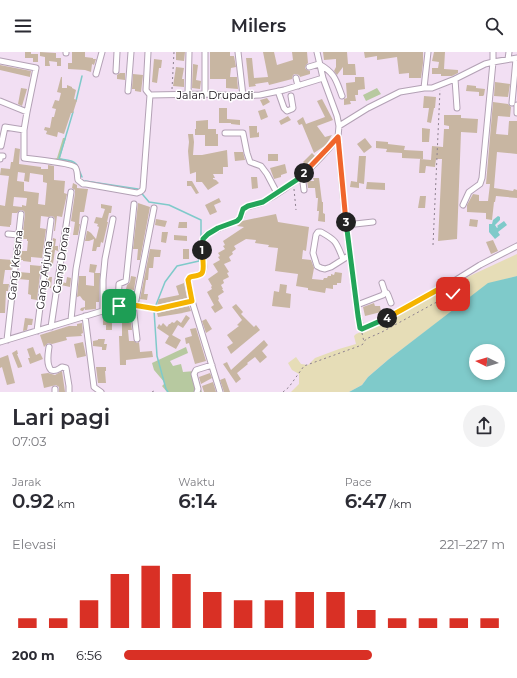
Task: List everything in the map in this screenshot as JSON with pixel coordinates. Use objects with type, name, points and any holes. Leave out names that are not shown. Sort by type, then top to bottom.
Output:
[{"type":"street","points":[[96,74],[102,52]]},
{"type":"street","points":[[116,71],[117,52]]},
{"type":"street","points":[[128,91],[131,52]]},
{"type":"street","points":[[0,61],[36,68],[26,112],[24,130],[24,158],[76,167],[78,180],[83,184],[141,192],[143,188],[150,95],[146,91],[148,52]]},
{"type":"street","points":[[188,94],[189,52]]},
{"type":"street","points":[[205,52],[205,94]]},
{"type":"street","points":[[238,52],[243,96]]},
{"type":"street","points":[[316,52],[339,126],[338,137],[346,225],[360,328],[362,329],[393,315],[480,265],[517,246]]},
{"type":"street","points":[[424,88],[428,52]]},
{"type":"street","points":[[464,205],[469,192],[480,184],[482,178],[493,52]]},
{"type":"street","points":[[508,60],[509,52]]},
{"type":"street","points":[[339,126],[368,108],[400,92],[432,88],[455,79],[485,64],[516,59],[514,104],[517,113]]},
{"type":"street","points":[[310,67],[319,64],[330,70],[337,82],[342,96]]},
{"type":"street","points":[[296,78],[298,86]]},
{"type":"street","name":"Jalan Drupadi","points":[[150,95],[260,95],[298,86],[323,78]]},
{"type":"street","points":[[455,79],[457,108]]},
{"type":"street","points":[[278,91],[286,111],[293,108],[292,96]]},
{"type":"street","points":[[0,101],[26,112]]},
{"type":"street","points":[[1,146],[5,127],[24,130]]},
{"type":"street","points":[[225,133],[242,133],[250,162],[262,166],[277,193]]},
{"type":"street","points":[[220,392],[192,301],[188,282],[190,277],[201,274],[203,270],[202,240],[218,228],[237,221],[240,218],[243,209],[263,202],[293,182],[302,175],[338,137]]},
{"type":"street","points":[[302,175],[304,190]]},
{"type":"street","name":"Gang Drona","points":[[51,327],[71,192]]},
{"type":"street","points":[[118,306],[119,284],[126,282],[134,204]]},
{"type":"street","points":[[137,338],[134,305],[154,208]]},
{"type":"street","name":"Gang Kresna","points":[[7,340],[21,214]]},
{"type":"street","points":[[71,320],[76,269],[85,218]]},
{"type":"street","points":[[102,311],[105,259],[113,219]]},
{"type":"street","name":"Gang Arjuna","points":[[37,331],[51,220]]},
{"type":"street","points":[[346,225],[373,222]]},
{"type":"street","points":[[343,259],[334,239],[321,232],[318,232],[316,235],[313,253],[317,266],[326,269],[332,267],[350,255]]},
{"type":"street","points":[[8,234],[18,235]]},
{"type":"street","points":[[340,250],[349,246]]},
{"type":"street","points":[[382,283],[385,292],[384,294]]},
{"type":"street","points":[[357,305],[380,297],[384,294]]},
{"type":"street","points":[[384,294],[388,295],[391,303]]},
{"type":"street","points":[[0,342],[118,306],[134,305],[160,309],[192,301]]},
{"type":"street","points":[[85,316],[94,387],[101,392]]},
{"type":"street","points":[[49,347],[48,367],[54,371],[62,367],[66,368],[69,392]]},
{"type":"street","points":[[197,392],[198,389],[194,374],[196,370],[212,365]]},
{"type":"path","points":[[172,94],[174,52]]},
{"type":"path","points":[[433,245],[440,85]]},
{"type":"path","points":[[293,182],[296,210]]},
{"type":"path","points":[[283,392],[289,387],[304,366],[362,345],[366,339],[453,294],[448,284]]},
{"type":"path","points":[[360,328],[365,342]]},
{"type":"shaded area","points":[[377,88],[381,94],[366,101],[363,95]]},
{"type":"shaded area","points":[[63,138],[66,138],[60,158],[76,164],[76,166],[54,159],[57,158]]},
{"type":"shaded area","points":[[498,216],[500,217],[500,220],[495,225],[497,228],[497,226],[504,221],[507,225],[498,232],[500,235],[495,239],[489,232],[489,224],[492,224],[493,220]]},
{"type":"shaded area","points":[[517,276],[517,392],[349,392],[362,385],[368,377],[389,359],[488,283]]},
{"type":"shaded area","points":[[186,347],[188,353],[170,361],[173,366],[181,364],[183,372],[195,371],[202,392],[167,392],[162,386],[165,383],[154,370],[152,363]]},
{"type":"sand","points":[[517,254],[517,276],[488,284],[389,359],[368,377],[362,385],[349,392],[291,392],[299,384],[299,374],[292,370],[288,363],[296,357],[301,364],[308,365],[315,358],[356,344],[354,336],[356,334],[388,320],[461,280]]},
{"type":"building","points":[[25,52],[38,54],[38,62],[33,62],[33,58],[25,58]]},
{"type":"building","points":[[40,52],[56,53],[56,58],[61,58],[61,66],[57,66],[57,62],[49,61],[50,66],[45,66],[45,57],[40,56]]},
{"type":"building","points":[[72,52],[85,52],[85,57],[96,59],[94,65],[92,64],[91,72],[85,70],[68,69],[68,63],[72,63]]},
{"type":"building","points":[[176,52],[185,52],[184,61],[176,60]]},
{"type":"building","points":[[210,52],[230,52],[230,56],[234,56],[236,67],[231,68],[230,77],[237,77],[238,89],[226,88],[226,79],[210,79]]},
{"type":"building","points":[[263,52],[274,52],[277,65],[293,60],[292,52],[307,52],[308,63],[305,68],[310,71],[310,74],[300,77],[299,75],[295,74],[293,75],[292,79],[269,85],[268,82],[255,84],[256,86],[249,87],[246,58],[252,58],[254,78],[268,77]]},
{"type":"building","points":[[323,52],[347,52],[348,64],[355,64],[356,75],[343,75],[343,67],[337,75],[334,71],[336,67],[336,59],[324,60]]},
{"type":"building","points":[[364,52],[423,52],[421,78],[409,78],[409,73],[399,74],[397,57],[377,60],[377,56],[365,58]]},
{"type":"building","points":[[434,52],[445,52],[444,69],[458,70],[458,73],[452,76],[432,74],[432,68],[438,68],[439,62],[432,61]]},
{"type":"building","points":[[154,59],[162,60],[161,68],[159,68],[157,83],[152,82]]},
{"type":"building","points":[[193,64],[198,65],[196,80],[201,81],[200,89],[192,88]]},
{"type":"building","points":[[0,65],[31,71],[30,77],[0,70]]},
{"type":"building","points":[[176,67],[184,68],[182,79],[184,79],[184,87],[173,86]]},
{"type":"building","points":[[120,73],[125,73],[125,80],[117,79],[117,75]]},
{"type":"building","points":[[133,74],[143,75],[141,92],[132,89]]},
{"type":"building","points":[[61,77],[62,88],[67,88],[67,85],[76,90],[74,99],[77,100],[64,134],[58,132],[57,137],[46,134],[47,131],[44,130],[45,127],[50,128],[52,117],[54,117],[56,109],[52,108],[55,100],[59,101],[61,93],[57,92]]},
{"type":"building","points":[[355,77],[364,77],[365,89],[358,90],[358,95],[355,95],[356,101],[350,101],[351,104],[344,105],[344,99],[347,98],[346,83],[355,82]]},
{"type":"building","points":[[495,82],[510,84],[508,97],[494,96]]},
{"type":"building","points":[[467,85],[485,89],[484,95],[479,96],[479,92],[466,91]]},
{"type":"building","points":[[21,88],[27,89],[22,106],[18,104]]},
{"type":"building","points":[[424,96],[436,97],[431,123],[427,122],[429,108],[423,108]]},
{"type":"building","points":[[267,98],[270,102],[263,106],[260,100]]},
{"type":"building","points":[[322,99],[333,120],[317,126],[325,137],[332,135],[326,145],[314,153],[302,124],[299,125],[297,121],[303,117],[306,124],[325,117],[317,101]]},
{"type":"building","points":[[493,102],[508,104],[511,107],[510,117],[498,116],[496,134],[508,135],[509,121],[517,121],[517,154],[497,152],[494,188],[513,191],[514,189],[517,190],[517,198],[496,196],[492,220],[486,219],[486,213],[467,212],[467,205],[473,194],[479,195],[479,201],[488,201],[490,184],[486,184]]},
{"type":"building","points":[[219,108],[227,108],[227,119],[240,120],[240,125],[219,123]]},
{"type":"building","points":[[265,109],[268,117],[261,120],[258,111]]},
{"type":"building","points":[[444,115],[461,115],[461,118],[478,119],[477,133],[461,132],[457,239],[438,241],[442,159],[436,159],[435,167],[426,166],[425,173],[419,173],[420,159],[431,160],[432,146],[443,147],[444,129],[449,129],[449,126],[444,125]]},
{"type":"building","points":[[288,116],[291,120],[281,125],[279,121]]},
{"type":"building","points":[[208,120],[208,129],[216,129],[216,134],[218,134],[218,146],[205,146],[205,135],[195,135],[196,121]]},
{"type":"building","points":[[249,126],[257,126],[257,133],[259,132],[259,137],[250,138]]},
{"type":"building","points":[[422,128],[430,129],[429,142],[422,142]]},
{"type":"building","points":[[188,134],[193,134],[193,155],[202,155],[227,150],[228,167],[223,167],[223,174],[213,174],[215,178],[213,179],[219,183],[208,190],[202,182],[196,182],[196,172],[190,174]]},
{"type":"building","points":[[365,138],[372,147],[364,153],[357,144]]},
{"type":"building","points":[[376,141],[405,146],[404,150],[423,151],[423,159],[402,158],[402,153],[386,152],[387,149],[376,148]]},
{"type":"building","points":[[15,148],[20,149],[19,164],[41,167],[41,169],[48,169],[48,165],[54,166],[54,180],[65,181],[64,193],[67,194],[62,217],[57,216],[54,231],[54,217],[41,216],[40,228],[46,229],[42,258],[31,257],[31,262],[20,260],[21,251],[27,251],[28,241],[27,239],[22,239],[25,214],[24,211],[21,210],[17,213],[12,213],[10,227],[0,226],[0,205],[5,206],[9,176],[0,175],[1,168],[10,169],[11,162],[13,162]],"holes":[[[18,172],[25,173],[24,181],[29,182],[30,173],[43,175],[43,182],[47,183],[45,205],[38,204],[39,193],[24,191],[24,182],[17,181]],[[14,197],[27,198],[26,206],[13,206]]]},
{"type":"building","points":[[234,152],[243,152],[245,160],[235,161]]},
{"type":"building","points":[[312,153],[315,156],[306,165],[303,162]]},
{"type":"building","points":[[268,154],[278,154],[278,161],[268,161]]},
{"type":"building","points":[[359,156],[366,156],[364,184],[359,183],[359,188],[350,187],[351,181],[357,182]]},
{"type":"building","points":[[285,164],[287,173],[274,179],[270,168]]},
{"type":"building","points":[[251,177],[257,177],[258,188],[252,189]]},
{"type":"building","points":[[313,178],[319,178],[325,222],[318,221],[318,198],[316,198],[315,188],[308,188],[307,181],[314,181]]},
{"type":"building","points":[[187,181],[192,181],[199,193],[196,194],[191,186],[187,186]]},
{"type":"building","points":[[367,182],[385,183],[385,190],[366,189]]},
{"type":"building","points":[[73,183],[77,185],[77,188],[88,189],[84,212],[80,212],[78,235],[73,235],[75,222],[71,221],[75,193],[75,190],[72,188]]},
{"type":"building","points":[[420,196],[426,196],[425,208],[418,208]]},
{"type":"building","points":[[219,198],[221,202],[214,205],[217,212],[210,215],[205,205]]},
{"type":"building","points":[[138,203],[150,207],[140,260],[137,260],[138,249],[133,249]]},
{"type":"building","points":[[101,204],[112,206],[111,213],[109,213],[103,243],[101,242],[100,247],[97,247],[96,251],[92,251],[94,239],[85,241],[87,231],[96,239],[99,227],[97,226],[98,224],[94,223],[96,217],[102,218],[105,209],[101,208]]},
{"type":"building","points":[[276,214],[278,222],[309,227],[306,251],[303,250],[302,259],[311,260],[314,268],[312,279],[323,280],[328,276],[331,276],[331,274],[334,275],[335,272],[342,273],[341,283],[333,285],[333,289],[326,288],[325,293],[296,286],[298,274],[275,271],[278,248],[255,243],[256,240],[246,239],[234,246],[236,249],[229,257],[231,261],[224,264],[229,272],[227,273],[229,277],[223,280],[224,283],[221,285],[224,292],[218,296],[218,300],[223,308],[215,313],[211,307],[214,305],[207,292],[212,289],[208,279],[218,272],[213,264],[220,260],[218,253],[225,249],[223,246],[225,245],[223,241],[244,227],[237,226],[242,221]]},
{"type":"building","points":[[156,219],[167,221],[165,227],[155,225]]},
{"type":"building","points":[[470,219],[478,220],[477,227],[469,226]]},
{"type":"building","points":[[179,222],[187,222],[187,228],[178,228]]},
{"type":"building","points":[[162,232],[168,232],[166,243],[161,242]]},
{"type":"building","points":[[174,235],[187,236],[187,241],[174,240]]},
{"type":"building","points":[[53,238],[56,239],[55,246],[58,246],[58,251],[55,250],[53,264],[49,264]]},
{"type":"building","points":[[493,240],[498,251],[491,254],[486,242]]},
{"type":"building","points":[[150,249],[161,250],[160,257],[154,257],[153,268],[149,268],[148,280],[146,280],[144,294],[148,294],[147,300],[140,299]]},
{"type":"building","points":[[183,249],[189,249],[189,259],[183,259]]},
{"type":"building","points":[[0,259],[12,260],[11,270],[5,270],[3,284],[9,284],[8,291],[6,291],[5,313],[0,313]]},
{"type":"building","points":[[90,264],[97,265],[95,273],[89,272]]},
{"type":"building","points":[[30,265],[41,266],[37,300],[31,299],[31,295],[28,294],[29,280],[18,279],[19,272],[30,273]]},
{"type":"building","points":[[94,273],[100,273],[99,302],[96,302],[96,309],[85,310],[85,308],[82,311],[80,310],[81,308],[85,307],[85,301],[80,296],[77,297],[79,276],[86,276],[86,285],[94,286]]},
{"type":"building","points":[[131,276],[136,277],[134,290],[126,289],[130,282]]},
{"type":"building","points":[[48,277],[52,277],[51,288],[47,288]]},
{"type":"building","points":[[67,277],[71,278],[70,287],[61,285],[62,282],[66,283]]},
{"type":"building","points":[[184,283],[187,298],[157,305],[159,299],[179,295],[176,286]]},
{"type":"building","points":[[280,284],[287,285],[286,293],[291,294],[290,308],[272,306],[274,291],[279,292]]},
{"type":"building","points":[[107,292],[110,292],[110,296],[114,297],[114,303],[107,305]]},
{"type":"building","points":[[374,303],[375,306],[380,306],[381,312],[365,316],[363,307]]},
{"type":"building","points":[[236,304],[243,312],[241,314],[254,327],[256,325],[260,330],[231,354],[227,347],[233,343],[227,335],[239,326],[237,325],[242,320],[232,307]]},
{"type":"building","points":[[189,306],[191,311],[158,317],[157,313]]},
{"type":"building","points":[[116,312],[116,317],[112,319],[112,330],[106,330],[106,325],[103,325],[103,315]]},
{"type":"building","points":[[186,315],[190,318],[183,328],[178,325],[172,335],[181,340],[176,349],[165,343],[169,336],[157,328],[159,324],[161,326],[163,323],[167,327],[169,324],[172,322],[174,323],[177,320],[181,323]]},
{"type":"building","points":[[25,318],[33,319],[32,325],[28,325],[27,330],[23,331]]},
{"type":"building","points":[[206,319],[212,329],[206,333],[202,321]]},
{"type":"building","points":[[122,322],[131,323],[132,330],[128,330],[129,341],[139,342],[140,352],[152,351],[153,357],[126,360],[126,365],[120,365],[119,336],[122,336]]},
{"type":"building","points":[[82,323],[82,336],[66,337],[67,340],[52,344],[48,343],[44,347],[40,335],[69,326],[77,326],[77,324]]},
{"type":"building","points":[[196,328],[206,361],[195,364],[189,343],[186,344],[185,338],[192,336],[190,329]]},
{"type":"building","points":[[105,339],[104,344],[107,344],[106,350],[102,350],[102,347],[93,346],[93,341]]},
{"type":"building","points":[[264,340],[268,345],[262,351],[267,357],[260,363],[255,357],[247,363],[248,364],[237,373],[241,379],[236,383],[223,364],[227,362],[231,370]]},
{"type":"building","points":[[83,342],[86,356],[77,358],[74,344]]},
{"type":"building","points":[[33,347],[36,355],[40,353],[43,359],[30,364],[27,349]]},
{"type":"building","points":[[17,350],[22,366],[18,368],[12,353]]},
{"type":"building","points":[[8,355],[15,383],[7,385],[2,367],[0,368],[0,358]]},
{"type":"building","points":[[96,367],[106,367],[106,383],[98,383]]},
{"type":"building","points":[[62,371],[65,392],[59,392],[59,387],[56,385],[44,388],[41,374],[48,373],[55,375]]},
{"type":"building","points":[[210,373],[212,378],[201,384],[199,377]]},
{"type":"building","points":[[225,378],[230,392],[224,392],[220,380]]},
{"type":"building","points":[[213,382],[216,392],[204,392],[202,386]]},
{"type":"waterway","points":[[76,101],[82,76]]},
{"type":"waterway","points":[[73,112],[59,159],[73,162],[78,168]]},
{"type":"waterway","points":[[80,172],[82,177]]},
{"type":"waterway","points":[[85,181],[138,189],[149,202],[169,205],[201,220],[201,238]]},
{"type":"waterway","points":[[168,392],[157,356],[154,310],[165,282],[177,266],[199,261],[200,254]]},
{"type":"route","points":[[119,306],[129,304],[160,309],[192,301],[188,279],[201,274],[204,268],[202,255],[202,240],[204,237],[218,228],[237,221],[240,218],[243,209],[263,202],[298,179],[338,137],[343,196],[360,328],[362,329],[393,315],[448,284],[453,294]]}]
